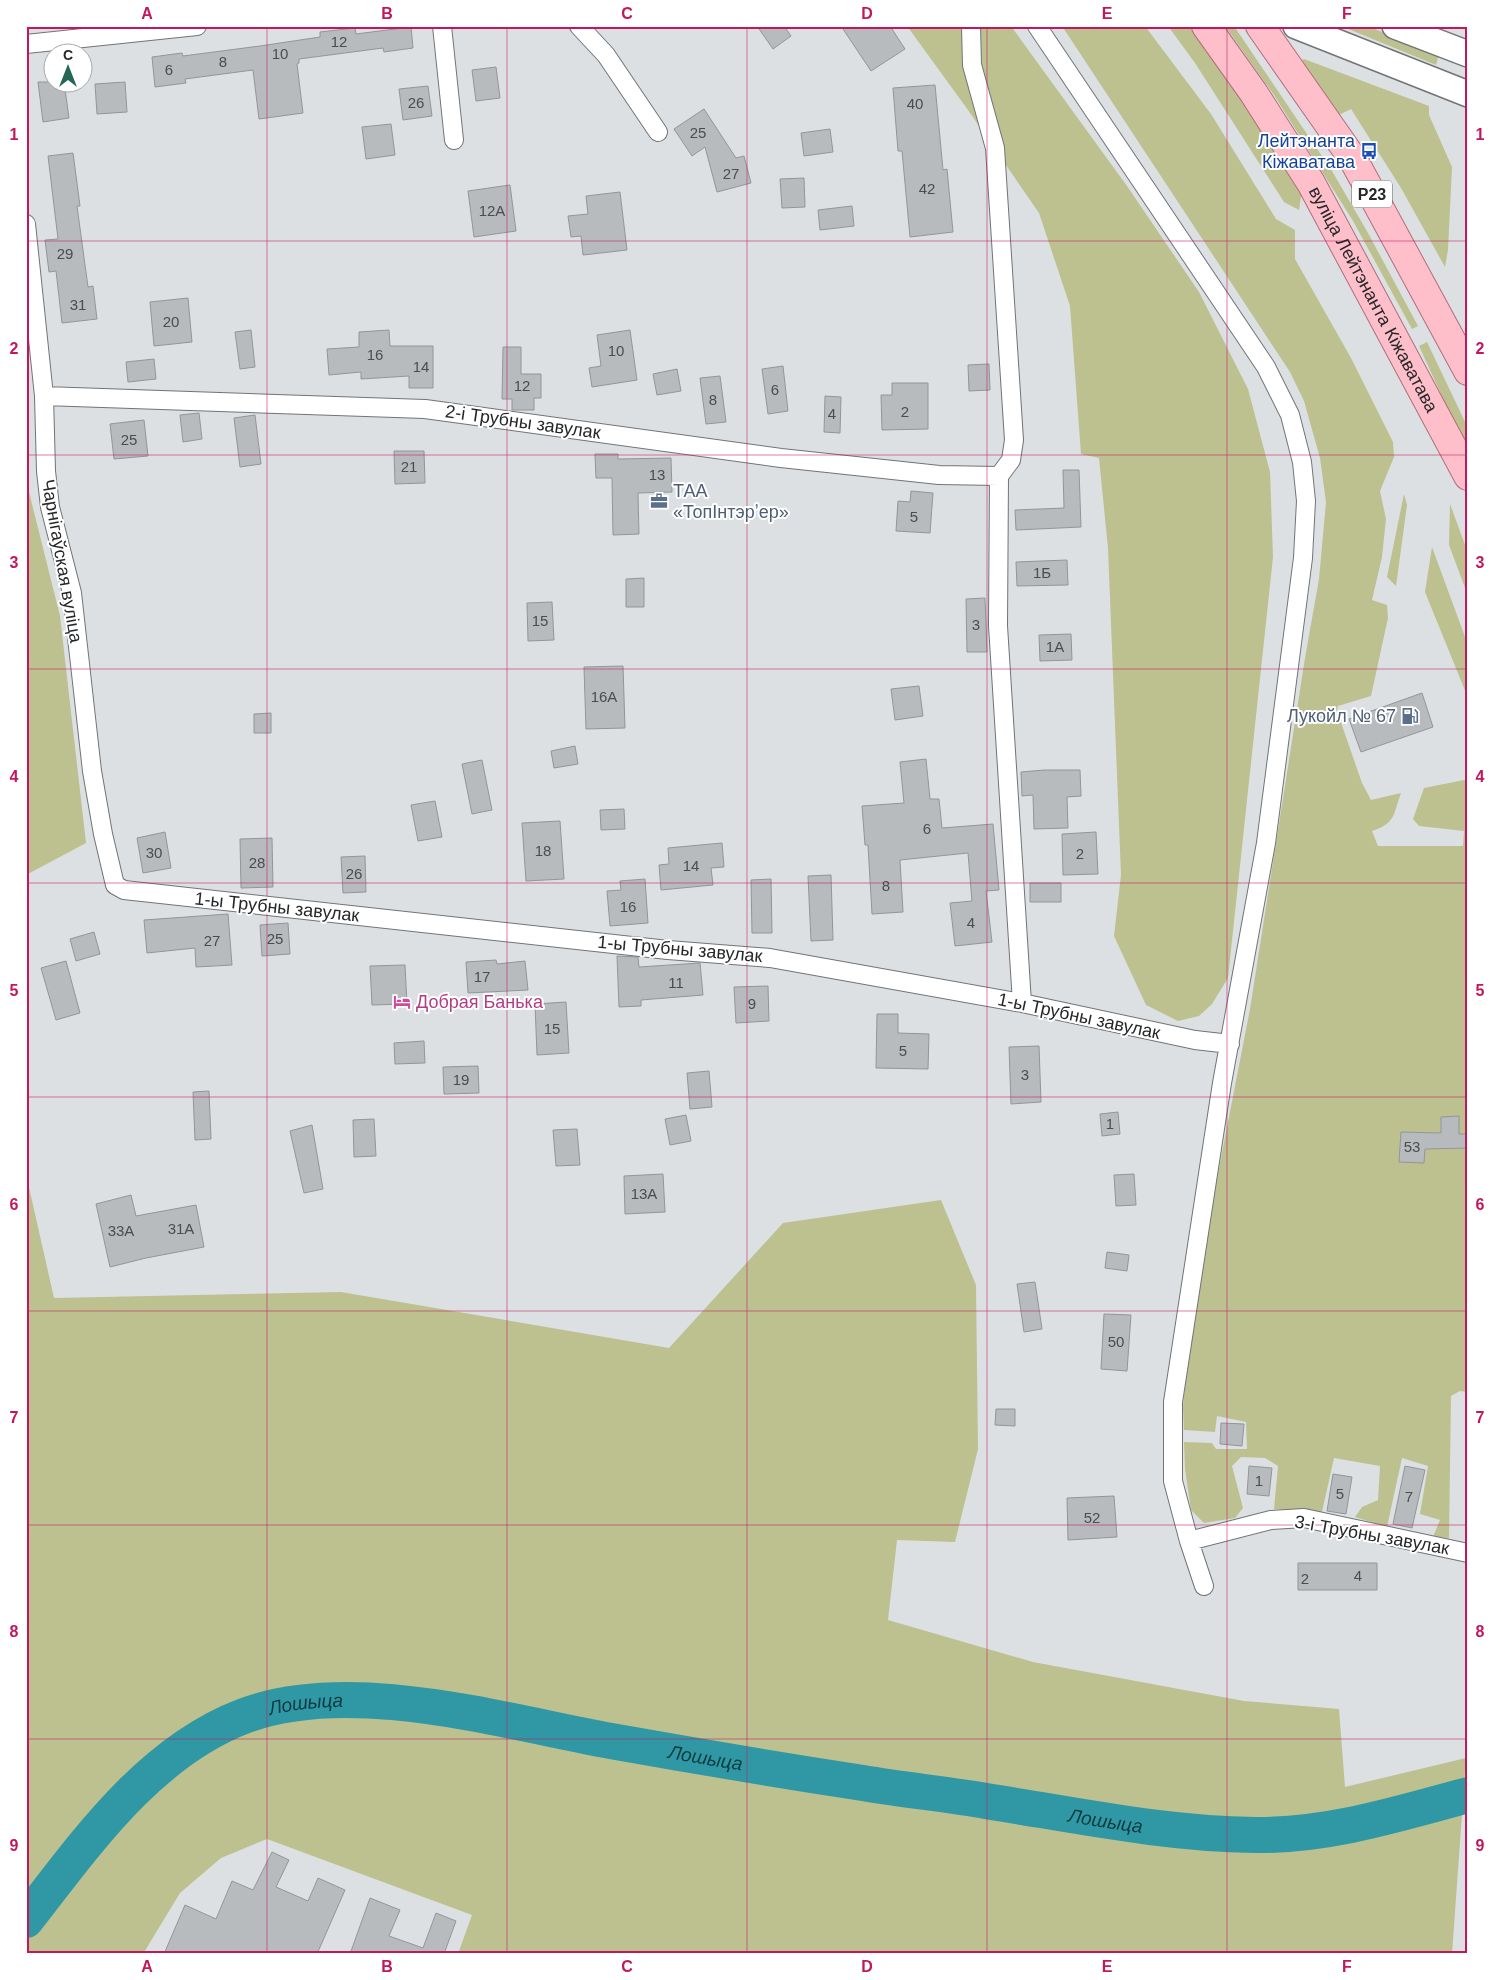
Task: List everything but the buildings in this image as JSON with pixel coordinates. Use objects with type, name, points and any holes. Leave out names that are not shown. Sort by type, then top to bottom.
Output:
[{"type":"main road","name":"вуліца Лейтэнанта Кіжаватава","points":[[1206,26],[1253,92],[1311,183],[1468,476]]},
{"type":"main road","name":"Р23","points":[[1260,26],[1353,159],[1468,371]]},
{"type":"main road","points":[[1296,26],[1468,94]]},
{"type":"main road","points":[[1395,26],[1468,54]]},
{"type":"street","points":[[26,44],[197,26]]},
{"type":"street","points":[[442,26],[454,140]]},
{"type":"street","points":[[579,26],[606,55],[658,132]]},
{"type":"street","points":[[971,26],[972,65],[995,148],[1014,440],[1011,460],[999,476],[998,626],[1022,1003]]},
{"type":"street","points":[[1037,26],[1266,367],[1290,415],[1302,462],[1306,501],[1303,558],[1266,843],[1222,1084],[1173,1402],[1173,1481],[1188,1541],[1204,1586]]},
{"type":"street","name":"Чарнігаўская вуліца","points":[[26,224],[44,396],[46,471],[50,507],[72,593],[92,771],[103,834],[115,885],[124,890]]},
{"type":"street","name":"2-і Трубны завулак","points":[[44,396],[424,409],[781,458],[939,475],[999,476]]},
{"type":"street","name":"1-ы Трубны завулак","points":[[124,890],[668,950],[770,958],[1022,1003],[1194,1040],[1230,1044]]},
{"type":"street","name":"3-і Трубны завулак","points":[[1188,1541],[1270,1520],[1304,1518],[1468,1553]]},
{"type":"green space","points":[[907,26],[1011,26],[1127,186],[1199,292],[1248,389],[1270,472],[1273,557],[1228,978],[1212,1004],[1199,1016],[1178,1021],[1146,1005],[1114,936],[1121,875],[1108,548],[1099,458],[1081,454],[1070,306],[1039,213]]},
{"type":"green space","points":[[1062,26],[1145,26],[1211,114],[1276,219],[1295,230],[1295,259],[1351,358],[1393,442],[1394,457],[1380,491],[1386,519],[1382,557],[1372,600],[1387,605],[1388,618],[1371,696],[1338,706],[1337,711],[1362,783],[1371,800],[1401,793],[1395,813],[1390,821],[1386,825],[1372,831],[1378,846],[1463,846],[1464,831],[1419,826],[1413,819],[1424,788],[1464,780],[1468,781],[1468,1392],[1460,1391],[1451,1396],[1449,1538],[1433,1537],[1440,1520],[1420,1514],[1428,1466],[1402,1458],[1387,1527],[1355,1517],[1362,1507],[1378,1500],[1380,1466],[1334,1458],[1322,1512],[1274,1509],[1278,1466],[1265,1458],[1241,1457],[1232,1466],[1243,1508],[1235,1518],[1204,1523],[1191,1510],[1185,1469],[1184,1442],[1212,1443],[1216,1449],[1247,1449],[1246,1422],[1217,1416],[1215,1432],[1184,1430],[1183,1407],[1188,1350],[1214,1194],[1250,1009],[1319,579],[1326,502],[1320,458],[1304,401],[1290,372]]},
{"type":"green space","points":[[1168,26],[1189,26],[1221,65],[1302,190],[1299,210],[1284,202],[1195,63]]},
{"type":"green space","points":[[1225,26],[1234,26],[1332,171],[1418,326],[1412,329],[1353,221],[1274,95]]},
{"type":"green space","points":[[1341,26],[1367,26],[1439,54],[1436,65]]},
{"type":"green space","points":[[1304,59],[1429,106],[1429,115],[1452,167],[1448,250],[1445,267],[1401,188],[1351,109],[1337,116],[1299,61]]},
{"type":"green space","points":[[1427,342],[1468,428],[1468,453],[1419,346]]},
{"type":"green space","points":[[26,480],[60,616],[86,843],[26,875]]},
{"type":"green space","points":[[1404,494],[1407,505],[1396,586],[1387,577]]},
{"type":"green space","points":[[1450,504],[1468,553],[1468,596],[1449,545]]},
{"type":"green space","points":[[1432,547],[1468,645],[1468,698],[1425,592]]},
{"type":"green space","points":[[26,1174],[54,1298],[341,1292],[669,1348],[783,1223],[941,1200],[976,1285],[978,1449],[955,1542],[897,1540],[888,1620],[1033,1662],[1244,1701],[1339,1709],[1345,1787],[1466,1758],[1452,1954],[458,1954],[472,1915],[267,1839],[221,1858],[180,1893],[143,1954],[26,1954]]},
{"type":"waterway","name":"Лошыца","points":[[26,1920],[96,1831],[149,1776],[178,1752],[210,1732],[244,1716],[286,1705],[331,1700],[378,1701],[426,1706],[768,1768],[1120,1823],[1221,1834],[1282,1834],[1336,1828],[1468,1795]]},
{"type":"place","name":"Лейтэнанта Кіжаватава","points":[[1369,151]]},
{"type":"place","name":"ТАА «ТопІнтэрʼер»","points":[[659,501]]},
{"type":"place","name":"Лукойл № 67","points":[[1410,716]]},
{"type":"place","name":"Добрая Банька","points":[[402,1002]]}]
